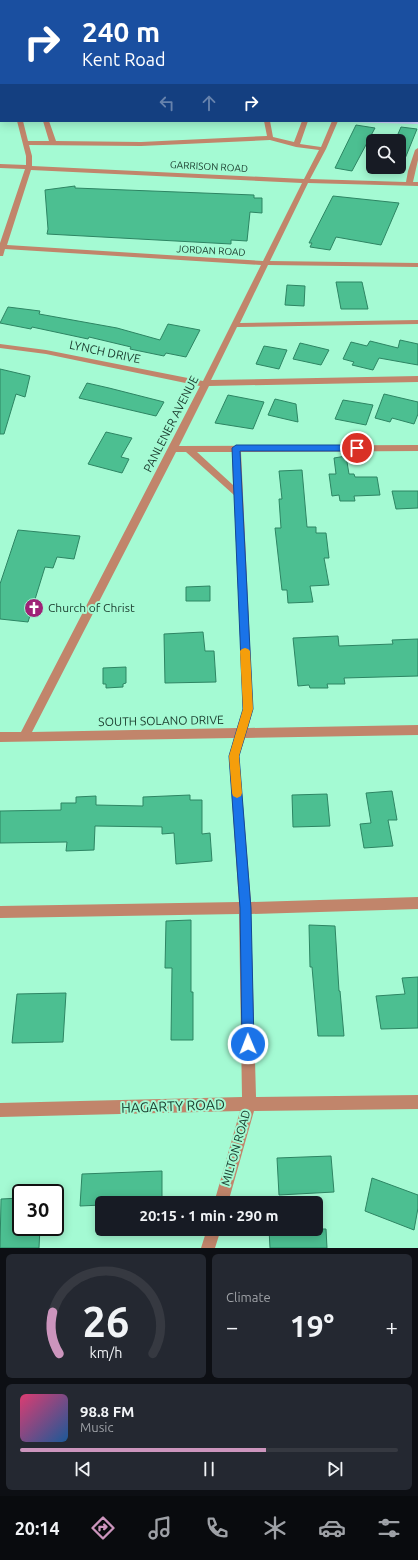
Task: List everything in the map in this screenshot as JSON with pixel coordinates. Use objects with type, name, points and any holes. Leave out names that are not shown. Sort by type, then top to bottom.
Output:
[{"type":"street","points":[[1,251],[30,167],[29,156],[20,122]]},
{"type":"street","points":[[46,122],[53,143]]},
{"type":"street","points":[[268,122],[270,138]]},
{"type":"street","points":[[296,146],[305,122]]},
{"type":"street","name":"PANLENER AVENUE","points":[[24,736],[173,449],[323,149],[335,122]]},
{"type":"street","points":[[26,143],[141,144],[270,138],[296,146],[323,149]]},
{"type":"street","points":[[409,184],[411,171],[418,150]]},
{"type":"street","name":"GARRISON ROAD","points":[[0,166],[306,181],[418,184]]},
{"type":"street","name":"JORDAN ROAD","points":[[1,251],[265,263],[418,265]]},
{"type":"street","points":[[235,325],[418,322]]},
{"type":"street","name":"LYNCH DRIVE","points":[[0,346],[46,352],[205,383],[418,379]]},
{"type":"street","points":[[173,449],[418,447]]},
{"type":"street","name":"MILTON ROAD","points":[[223,1196],[249,1104],[245,908],[234,756],[248,709],[236,448]]},
{"type":"street","points":[[188,449],[238,494]]},
{"type":"street","name":"SOUTH SOLANO DRIVE","points":[[0,737],[418,730]]},
{"type":"street","points":[[0,912],[245,908],[418,903]]},
{"type":"street","name":"HAGARTY ROAD","points":[[0,1110],[249,1104],[418,1102]]},
{"type":"street","points":[[208,1248],[212,1236]]},
{"type":"shaded area","points":[[347,122],[418,122],[418,124]]},
{"type":"building","points":[[356,125],[375,128],[372,134],[366,134],[366,145],[352,171],[335,168]]},
{"type":"building","points":[[401,127],[417,129],[406,156],[406,134],[398,134]]},
{"type":"building","points":[[75,186],[75,188],[254,195],[254,198],[262,198],[262,213],[250,212],[247,241],[231,240],[231,244],[47,234],[48,229],[45,190]]},
{"type":"building","points":[[333,196],[399,203],[381,245],[336,237],[330,250],[310,247],[312,243],[309,243]]},
{"type":"building","points":[[336,282],[362,282],[368,309],[341,309]]},
{"type":"building","points":[[287,285],[305,286],[304,306],[285,305]]},
{"type":"building","points":[[8,307],[40,311],[39,314],[117,328],[160,340],[168,324],[200,330],[186,357],[166,353],[164,356],[130,349],[131,347],[89,337],[88,339],[32,327],[31,329],[0,323]]},
{"type":"building","points":[[400,340],[418,344],[418,365],[379,358],[373,370],[352,365],[354,362],[343,359],[351,342],[367,346],[370,341],[398,348]]},
{"type":"building","points":[[300,343],[329,350],[321,365],[293,359]]},
{"type":"building","points":[[264,346],[287,350],[279,369],[256,364]]},
{"type":"building","points":[[0,369],[30,376],[25,397],[16,394],[4,434],[0,434]]},
{"type":"building","points":[[87,383],[164,402],[156,416],[79,398]]},
{"type":"building","points":[[384,394],[418,402],[418,414],[414,424],[392,418],[390,422],[375,418]]},
{"type":"building","points":[[228,395],[264,402],[253,429],[215,423]]},
{"type":"building","points":[[275,399],[296,404],[298,422],[268,415]]},
{"type":"building","points":[[343,400],[373,405],[366,425],[335,419]]},
{"type":"building","points":[[106,432],[132,438],[121,457],[129,459],[122,473],[88,464]]},
{"type":"building","points":[[346,456],[349,474],[354,474],[355,477],[377,477],[380,495],[354,496],[355,501],[340,501],[339,495],[332,496],[329,474],[336,474],[334,458]]},
{"type":"building","points":[[302,470],[307,527],[316,527],[316,533],[326,533],[329,558],[324,558],[329,585],[310,586],[313,602],[288,603],[287,590],[282,590],[275,528],[281,528],[279,499],[282,499],[279,471]]},
{"type":"building","points":[[392,491],[418,491],[418,508],[396,509]]},
{"type":"building","points":[[18,530],[80,536],[74,559],[57,557],[53,568],[45,567],[28,622],[0,619],[0,584]]},
{"type":"building","points":[[210,586],[210,601],[186,601],[186,587]]},
{"type":"building","points":[[203,632],[205,651],[214,651],[216,682],[165,683],[164,634]]},
{"type":"building","points":[[338,636],[339,646],[393,644],[392,640],[418,639],[418,676],[344,678],[345,684],[327,684],[328,688],[310,688],[309,685],[298,686],[293,638]]},
{"type":"building","points":[[126,667],[126,683],[123,684],[123,687],[106,688],[106,684],[103,684],[103,668]]},
{"type":"building","points":[[392,791],[397,820],[388,820],[393,846],[364,848],[360,824],[371,823],[366,793]]},
{"type":"building","points":[[327,794],[330,826],[293,827],[292,795]]},
{"type":"building","points":[[190,795],[190,800],[202,800],[202,834],[210,833],[212,861],[176,864],[174,833],[162,834],[162,827],[95,826],[94,850],[66,851],[67,842],[0,843],[0,811],[61,810],[61,803],[76,803],[76,797],[96,796],[96,805],[143,806],[143,797]]},
{"type":"building","points":[[191,920],[193,1040],[171,1040],[172,968],[165,968],[166,921]]},
{"type":"building","points":[[309,925],[335,926],[339,991],[344,1036],[318,1036],[312,967],[310,967]]},
{"type":"building","points":[[418,977],[418,1028],[381,1029],[376,996],[405,994],[402,978]]},
{"type":"building","points":[[66,993],[63,1042],[12,1043],[17,994]]},
{"type":"building","points":[[331,1156],[334,1192],[279,1195],[277,1158]]},
{"type":"building","points":[[162,1171],[162,1196],[95,1196],[95,1205],[80,1206],[82,1174]]},
{"type":"building","points":[[372,1178],[418,1195],[418,1208],[414,1230],[365,1211]]},
{"type":"building","points":[[12,1198],[12,1236],[40,1236],[39,1248],[0,1248],[1,1199]]},
{"type":"building","points":[[323,1229],[326,1229],[327,1248],[270,1248],[269,1236],[323,1236]]},
{"type":"slow traffic","points":[[237,793],[234,756],[248,709],[245,651]]},
{"type":"place","name":"Church of Christ","points":[[34,608]]},
{"type":"route","points":[[248,1044],[245,908],[234,756],[248,709],[236,448],[357,448]]}]
